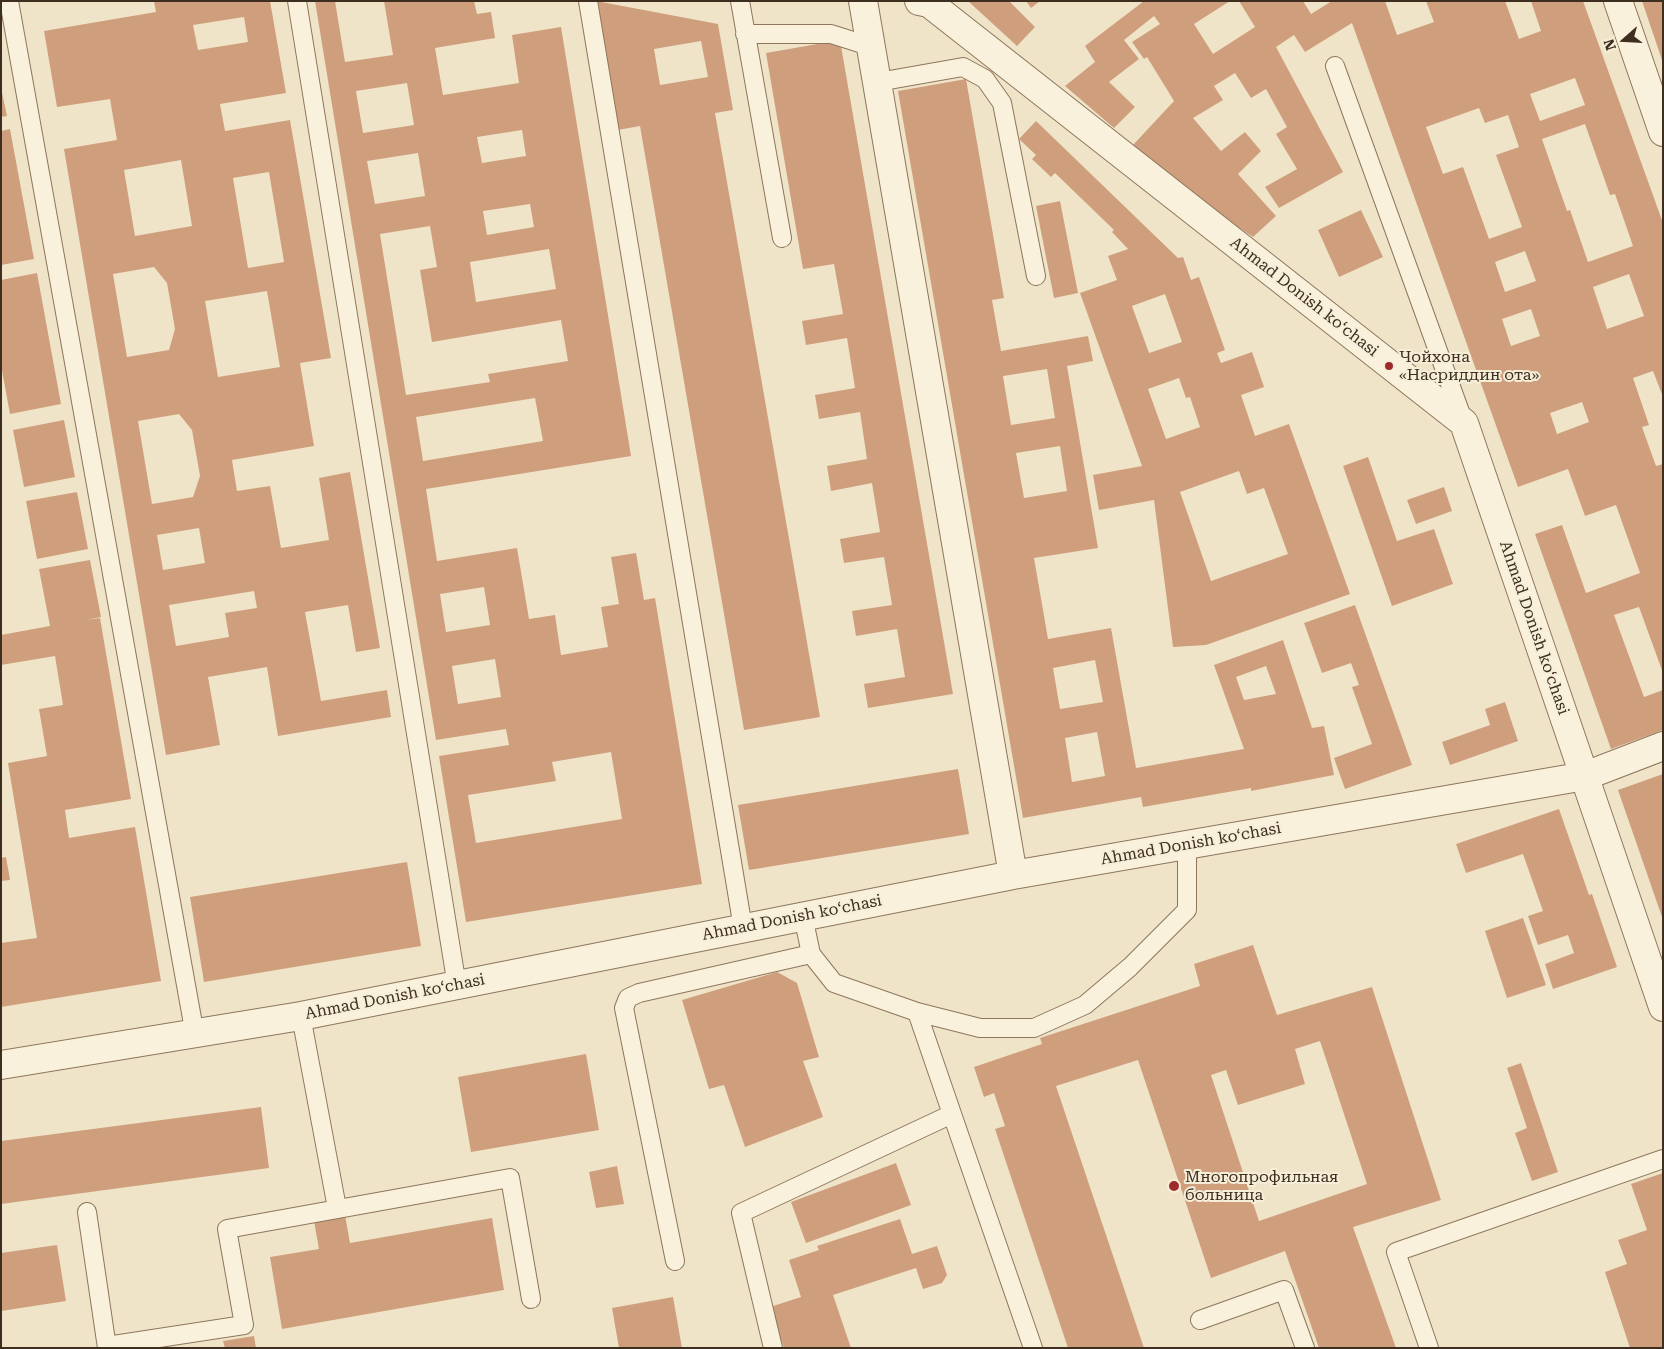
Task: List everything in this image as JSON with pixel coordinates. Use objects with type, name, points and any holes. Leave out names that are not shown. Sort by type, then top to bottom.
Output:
[{"type":"street","points":[[863,1],[1013,875]]},
{"type":"street","points":[[1618,1],[1663,132]]},
{"type":"street","name":"Ahmad Donish koʻchasi","points":[[927,2],[1464,423],[1663,1007]]},
{"type":"street","points":[[1584,776],[1663,746]]},
{"type":"street","name":"Ahmad Donish koʻchasi","points":[[1,1065],[301,1016],[1013,875],[1584,776]]},
{"type":"lane","points":[[9,1],[194,1034]]},
{"type":"lane","points":[[297,1],[456,986]]},
{"type":"lane","points":[[588,1],[743,928]]},
{"type":"lane","points":[[740,1],[782,238]]},
{"type":"lane","points":[[746,34],[831,34],[872,47]]},
{"type":"lane","points":[[1335,66],[1464,423]]},
{"type":"lane","points":[[878,82],[963,67],[985,79],[1002,103],[1036,276]]},
{"type":"lane","points":[[803,916],[811,954],[834,983],[917,1012],[980,1028],[1034,1028],[1085,1005],[1130,967],[1187,910],[1187,844]]},
{"type":"lane","points":[[675,1261],[624,1008],[628,998],[639,993],[811,954]]},
{"type":"lane","points":[[917,1012],[1033,1348]]},
{"type":"lane","points":[[301,1016],[337,1208]]},
{"type":"lane","points":[[773,1348],[741,1213],[952,1114]]},
{"type":"lane","points":[[1429,1348],[1396,1252],[1663,1159]]},
{"type":"lane","points":[[87,1212],[107,1347],[244,1326],[227,1229],[510,1178],[531,1299]]},
{"type":"lane","points":[[1200,1320],[1284,1290],[1304,1348]]},
{"type":"building","points":[[154,1],[270,1],[286,93],[220,104],[225,131],[290,120],[331,358],[300,363],[314,446],[232,460],[237,491],[270,486],[281,548],[329,540],[319,478],[350,472],[380,648],[356,652],[348,605],[305,612],[321,701],[387,690],[391,717],[278,736],[267,667],[208,677],[220,745],[166,755],[64,149],[117,140],[110,99],[57,107],[44,31],[156,12]],"holes":[[[244,17],[248,42],[198,50],[193,25]],[[181,160],[192,226],[135,236],[124,170]],[[269,172],[284,262],[248,268],[233,178]],[[154,267],[167,283],[175,329],[169,350],[127,357],[113,274]],[[267,291],[280,367],[218,377],[205,301]],[[179,414],[192,430],[200,476],[193,497],[152,504],[138,421]],[[199,528],[205,563],[163,570],[157,535]],[[254,591],[257,608],[225,613],[229,637],[176,646],[169,605]]]},
{"type":"building","points":[[315,1],[335,1],[345,62],[393,55],[384,1],[474,1],[477,14],[491,12],[495,38],[435,48],[443,95],[519,83],[512,35],[561,27],[631,456],[426,489],[437,561],[517,548],[529,619],[555,615],[561,655],[608,647],[601,607],[619,604],[611,557],[636,553],[644,600],[655,598],[702,884],[466,922],[439,756],[509,745],[506,729],[436,740]],"holes":[[[407,83],[414,125],[363,133],[356,91]],[[522,130],[526,156],[482,163],[477,137]],[[418,153],[425,196],[375,204],[367,161]],[[530,204],[534,227],[487,235],[483,211]],[[430,226],[437,267],[420,270],[432,342],[561,320],[568,361],[488,374],[490,382],[406,395],[380,234]],[[549,249],[556,289],[476,302],[470,262]],[[535,398],[543,441],[423,461],[416,417]],[[484,587],[490,625],[446,632],[440,594]],[[495,659],[501,697],[458,704],[452,666]],[[611,752],[622,819],[476,843],[468,795],[556,781],[552,762]]]},
{"type":"building","points":[[596,1],[718,24],[733,110],[715,113],[820,717],[744,730],[640,126],[618,130]],"holes":[[[701,41],[708,77],[660,85],[654,49]]]},
{"type":"building","points":[[968,1],[1009,1],[1035,27],[1017,46]]},
{"type":"building","points":[[1026,1],[1040,1],[1031,8]]},
{"type":"building","points":[[1144,1],[1230,1],[1194,24],[1213,54],[1255,27],[1239,1],[1303,1],[1311,14],[1332,1],[1385,1],[1397,35],[1434,22],[1426,1],[1505,1],[1519,39],[1541,31],[1531,1],[1583,1],[1663,223],[1663,397],[1653,371],[1633,378],[1649,425],[1642,427],[1656,466],[1663,464],[1663,673],[1639,607],[1614,615],[1644,697],[1663,690],[1663,730],[1611,749],[1535,534],[1562,525],[1586,593],[1640,573],[1616,505],[1585,516],[1568,469],[1518,487],[1352,23],[1305,52],[1294,35],[1276,47],[1343,172],[1279,208],[1265,187],[1297,169],[1276,134],[1287,127],[1266,89],[1251,98],[1235,73],[1214,86],[1223,100],[1193,118],[1221,151],[1245,132],[1261,151],[1238,174],[1276,216],[1253,237],[1205,205],[1133,145],[1174,101],[1147,57],[1144,59],[1132,42],[1160,24],[1154,16],[1124,40],[1139,59],[1109,82],[1135,107],[1114,128],[1065,86],[1095,62],[1085,46]],"holes":[[[1575,78],[1585,105],[1540,121],[1530,94]],[[1479,108],[1485,123],[1508,115],[1519,147],[1496,155],[1522,227],[1489,239],[1463,167],[1443,174],[1426,127]],[[1585,124],[1610,195],[1615,194],[1633,246],[1588,262],[1570,210],[1567,211],[1542,139]],[[1525,251],[1536,281],[1505,292],[1495,262]],[[1629,274],[1644,316],[1607,329],[1593,287]],[[1531,309],[1540,336],[1511,346],[1502,319]],[[1582,402],[1589,422],[1557,434],[1550,413]]]},
{"type":"building","points":[[1642,1],[1663,1],[1663,60],[1662,60]]},
{"type":"building","points":[[840,40],[953,694],[868,708],[864,684],[905,677],[897,629],[856,636],[852,611],[892,605],[884,557],[844,563],[840,539],[880,532],[872,483],[831,491],[827,466],[867,459],[860,412],[819,419],[815,395],[855,388],[847,338],[806,345],[802,321],[843,314],[834,264],[803,269],[766,53]]},
{"type":"building","points":[[966,79],[1004,298],[992,300],[1001,351],[1088,336],[1093,361],[1067,366],[1098,548],[1034,558],[1048,639],[1111,628],[1136,768],[1244,749],[1214,665],[1283,640],[1312,728],[1324,726],[1334,775],[1251,791],[1251,788],[1143,807],[1141,797],[1023,818],[898,91]],"holes":[[[1047,369],[1055,418],[1011,425],[1003,376]],[[1060,446],[1067,491],[1024,498],[1016,453]],[[1095,660],[1103,702],[1060,709],[1053,668]],[[1266,666],[1276,694],[1244,700],[1236,677]],[[1097,732],[1105,776],[1072,782],[1065,738]]]},
{"type":"building","points":[[1,88],[7,116],[1,117]]},
{"type":"building","points":[[1036,121],[1178,258],[1183,257],[1191,280],[1199,277],[1225,350],[1217,353],[1221,363],[1252,352],[1264,387],[1241,395],[1255,436],[1289,424],[1350,594],[1206,645],[1173,647],[1154,500],[1099,510],[1093,475],[1142,466],[1080,293],[1117,280],[1108,256],[1128,249],[1112,232],[1114,230],[1055,173],[1051,177],[1032,159],[1036,155],[1019,139]],"holes":[[[1165,294],[1182,342],[1149,353],[1132,306]],[[1179,378],[1186,398],[1190,397],[1200,427],[1166,439],[1148,389]],[[1239,471],[1247,494],[1264,488],[1288,554],[1211,581],[1180,492]]]},
{"type":"building","points":[[10,129],[34,259],[1,265],[1,131]]},
{"type":"building","points":[[1060,201],[1078,293],[1054,298],[1036,206]]},
{"type":"building","points":[[1361,210],[1383,257],[1339,277],[1318,230]]},
{"type":"building","points":[[37,273],[61,404],[10,414],[1,365],[1,280]]},
{"type":"building","points":[[64,420],[75,477],[24,487],[13,430]]},
{"type":"building","points":[[1368,457],[1397,541],[1434,529],[1453,584],[1392,606],[1343,466]]},
{"type":"building","points":[[1444,487],[1452,511],[1416,524],[1407,500]]},
{"type":"building","points":[[77,492],[88,549],[37,559],[26,501]]},
{"type":"building","points":[[90,560],[101,617],[86,620],[100,618],[131,799],[65,810],[69,838],[135,827],[161,981],[1,1007],[1,943],[37,938],[8,763],[47,756],[39,709],[63,705],[55,656],[1,665],[1,635],[50,626],[39,569]]},
{"type":"building","points":[[1355,605],[1412,765],[1345,789],[1334,758],[1372,744],[1352,687],[1359,685],[1351,663],[1322,673],[1304,623]]},
{"type":"building","points":[[1505,702],[1518,741],[1450,765],[1442,742],[1490,725],[1485,709]]},
{"type":"building","points":[[958,769],[969,834],[749,870],[738,805]]},
{"type":"building","points":[[1663,774],[1663,917],[1662,917],[1618,790]]},
{"type":"building","points":[[1559,809],[1589,895],[1592,894],[1617,967],[1553,989],[1545,964],[1574,953],[1568,935],[1538,945],[1528,916],[1543,911],[1523,854],[1466,873],[1456,844]]},
{"type":"building","points":[[6,857],[10,880],[1,881],[1,858]]},
{"type":"building","points":[[407,862],[421,946],[204,982],[190,897]]},
{"type":"building","points":[[1523,918],[1546,985],[1507,998],[1485,931]]},
{"type":"building","points":[[1253,945],[1277,1015],[1372,987],[1441,1200],[1353,1227],[1396,1348],[1319,1348],[1285,1251],[1211,1278],[1138,1060],[1056,1086],[1144,1348],[1068,1348],[995,1129],[1005,1126],[994,1093],[984,1097],[974,1067],[1042,1044],[1040,1038],[1200,986],[1194,964]],"holes":[[[1320,1041],[1367,1184],[1259,1221],[1211,1075],[1226,1070],[1238,1105],[1305,1084],[1295,1049]]]},
{"type":"building","points":[[777,972],[797,983],[819,1057],[803,1061],[823,1117],[745,1147],[724,1085],[709,1089],[682,1000]]},
{"type":"building","points":[[586,1054],[599,1130],[471,1152],[458,1077]]},
{"type":"building","points":[[1521,1063],[1558,1172],[1532,1181],[1515,1133],[1527,1128],[1507,1068]]},
{"type":"building","points":[[261,1107],[269,1168],[1,1204],[1,1141]]},
{"type":"building","points":[[896,1163],[911,1205],[806,1243],[791,1202]]},
{"type":"building","points":[[617,1166],[624,1204],[596,1208],[589,1172]]},
{"type":"building","points":[[1663,1173],[1663,1348],[1630,1348],[1605,1272],[1627,1264],[1618,1240],[1647,1230],[1631,1184]]},
{"type":"building","points":[[345,1215],[350,1243],[492,1218],[504,1290],[282,1329],[270,1257],[319,1249],[314,1221]]},
{"type":"building","points":[[900,1219],[912,1254],[937,1246],[947,1275],[942,1283],[923,1289],[916,1268],[833,1295],[851,1348],[784,1348],[770,1307],[801,1297],[789,1260],[819,1250],[817,1246]]},
{"type":"building","points":[[57,1245],[66,1301],[1,1311],[1,1253]]},
{"type":"building","points":[[673,1297],[682,1348],[619,1348],[612,1308]]},
{"type":"building","points":[[254,1336],[256,1348],[225,1348],[223,1341]]},
{"type":"place","name":"Чойхона «Насриддин ота»","points":[[1389,366]]},
{"type":"place","name":"Многопрофильная больница","points":[[1174,1186]]}]
